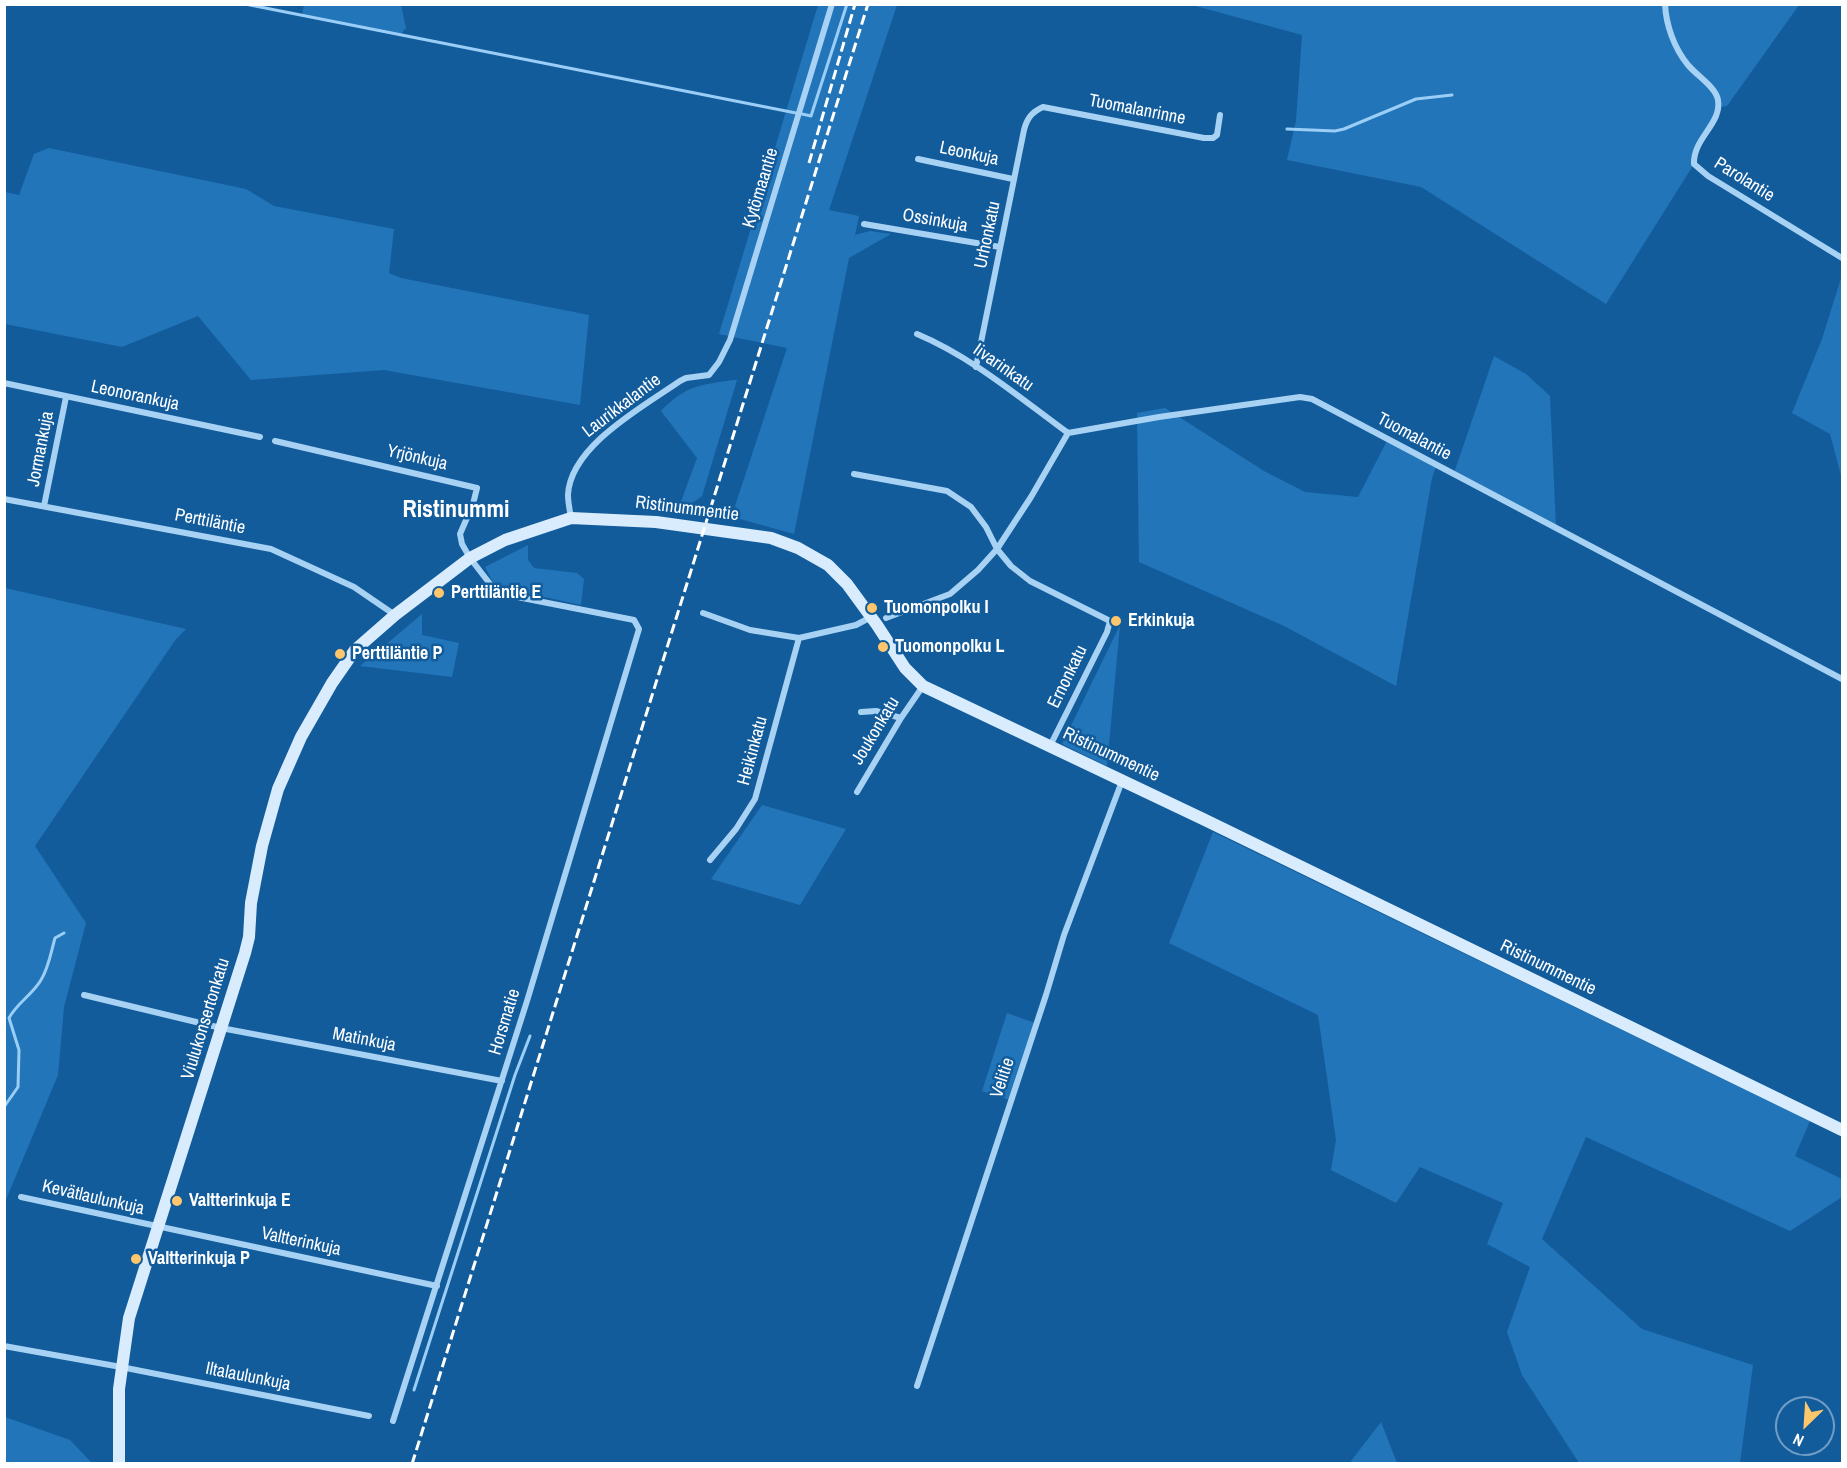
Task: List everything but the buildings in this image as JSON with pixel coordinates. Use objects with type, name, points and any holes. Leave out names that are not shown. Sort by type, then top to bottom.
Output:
[{"type":"street","name":"Kytömaantie","points":[[709,375],[719,362],[730,340],[832,4]]},
{"type":"street","name":"Parolantie","points":[[1665,4],[1666,20],[1677,49],[1686,64],[1718,99],[1715,121],[1698,146],[1694,155],[1694,164],[1708,176],[1842,258]]},
{"type":"street","name":"Tuomalanrinne","points":[[1033,111],[1043,107],[1204,138],[1213,138],[1217,135],[1220,115]]},
{"type":"street","name":"Urhonkatu","points":[[976,367],[1013,179],[1026,121],[1033,111]]},
{"type":"street","name":"Leonkuja","points":[[918,159],[1013,179]]},
{"type":"street","name":"Ossinkuja","points":[[864,224],[1000,247]]},
{"type":"street","name":"Iivarinkatu","points":[[917,334],[936,342],[976,367],[1068,433]]},
{"type":"street","name":"Laurikkalantie","points":[[571,518],[568,495],[572,478],[578,462],[596,441],[680,381],[709,375]]},
{"type":"street","name":"Leonorankuja","points":[[4,383],[260,437]]},
{"type":"street","name":"Jormankuja","points":[[44,506],[66,397]]},
{"type":"street","name":"Tuomalantie","points":[[1068,433],[1159,417],[1300,397],[1312,399],[1842,679]]},
{"type":"street","points":[[886,618],[917,609],[950,594],[997,549],[1031,497],[1068,433]]},
{"type":"street","name":"Yrjönkuja","points":[[275,441],[477,488],[460,534],[462,544],[470,558]]},
{"type":"street","points":[[854,474],[947,492],[971,507],[986,527],[997,549]]},
{"type":"street","name":"Perttiläntie","points":[[4,499],[271,549],[354,587],[394,615]]},
{"type":"street","name":"Ristinummentie","points":[[394,615],[470,558],[505,540],[571,518],[656,522],[771,538],[798,548],[828,565],[847,584],[905,668],[923,686],[1842,1130]]},
{"type":"street","name":"Ernonkatu","points":[[997,549],[1011,566],[1030,581],[1110,621],[1107,632],[1050,746]]},
{"type":"street","name":"Horsmatie","points":[[393,1421],[502,1082],[639,629],[634,620],[497,593],[470,558]]},
{"type":"street","points":[[703,614],[750,630],[799,638],[856,625],[871,617]]},
{"type":"street","name":"Viulukonsertonkatu","points":[[119,1464],[121,1367],[129,1318],[247,945],[253,892],[262,846],[278,789],[301,737],[332,683],[355,650],[394,615]]},
{"type":"street","name":"Heikinkatu","points":[[710,860],[736,829],[755,799],[799,638]]},
{"type":"street","name":"Joukonkatu","points":[[857,792],[923,686]]},
{"type":"street","points":[[861,712],[876,711],[901,718]]},
{"type":"street","name":"Velitie","points":[[916,1386],[1064,935],[1122,781]]},
{"type":"street","name":"Matinkuja","points":[[84,995],[221,1028],[502,1082]]},
{"type":"street","name":"Kevätlaulunkuja","points":[[21,1197],[159,1228]]},
{"type":"street","name":"Valtterinkuja","points":[[159,1228],[437,1286]]},
{"type":"street","name":"Iltalaulunkuja","points":[[4,1346],[369,1416]]},
{"type":"shaded area","points":[[304,5],[401,5],[406,28],[400,35],[302,15]]},
{"type":"shaded area","points":[[818,5],[897,5],[829,210],[859,216],[855,235],[870,231],[891,234],[849,258],[794,534],[740,519],[735,506],[787,348],[719,334]]},
{"type":"shaded area","points":[[1192,5],[1799,5],[1727,106],[1717,108],[1703,136],[1694,164],[1606,304],[1421,187],[1287,160],[1296,121],[1302,35]]},
{"type":"shaded area","points":[[49,148],[246,189],[274,206],[394,229],[389,273],[401,278],[589,315],[580,405],[384,370],[251,380],[198,316],[122,347],[5,324],[5,192],[19,195],[34,154]]},
{"type":"shaded area","points":[[1842,275],[1842,479],[1830,434],[1792,413],[1822,339]]},
{"type":"shaded area","points":[[1494,356],[1526,374],[1550,396],[1556,527],[1454,473]]},
{"type":"shaded area","points":[[737,380],[702,496],[676,515],[697,458],[661,411],[678,396],[693,388]]},
{"type":"shaded area","points":[[1165,408],[1264,471],[1305,492],[1358,497],[1389,437],[1437,464],[1432,478],[1396,686],[1284,626],[1139,562],[1137,413]]},
{"type":"shaded area","points":[[528,545],[528,560],[534,568],[577,573],[584,579],[581,605],[495,586],[485,567]]},
{"type":"shaded area","points":[[5,588],[186,629],[176,639],[35,846],[86,923],[64,1007],[58,1075],[5,1202]]},
{"type":"shaded area","points":[[422,614],[422,635],[459,643],[452,677],[360,666]]},
{"type":"shaded area","points":[[1120,625],[1107,766],[1062,744]]},
{"type":"shaded area","points":[[762,805],[846,829],[800,905],[711,879]]},
{"type":"shaded area","points":[[1213,832],[1810,1121],[1795,1156],[1842,1179],[1842,1197],[1790,1231],[1586,1137],[1542,1239],[1642,1329],[1753,1365],[1740,1463],[1579,1463],[1522,1375],[1507,1332],[1530,1267],[1487,1244],[1503,1203],[1420,1167],[1396,1203],[1331,1170],[1336,1140],[1318,1015],[1169,943]]},
{"type":"shaded area","points":[[1007,1013],[1035,1023],[1009,1100],[982,1091]]},
{"type":"shaded area","points":[[5,1417],[70,1440],[92,1463],[5,1463]]},
{"type":"shaded area","points":[[1381,1422],[1397,1463],[1351,1463],[1351,1461]]},
{"type":"waterway","points":[[245,4],[796,113]]},
{"type":"waterway","points":[[802,114],[811,116],[847,4]]},
{"type":"waterway","points":[[1287,129],[1335,131],[1416,99],[1452,95]]},
{"type":"waterway","points":[[4,1107],[18,1087],[19,1050],[9,1018],[41,980],[48,965],[55,938],[64,933]]},
{"type":"waterway","points":[[414,1390],[515,1075],[530,1036]]},
{"type":"railway","points":[[809,163],[855,4]]},
{"type":"railway","points":[[412,1464],[868,4]]},
{"type":"place","name":"Perttiläntie E","points":[[439,593]]},
{"type":"place","name":"Tuomonpolku I","points":[[872,608]]},
{"type":"place","name":"Erkinkuja","points":[[1116,621]]},
{"type":"place","name":"Tuomonpolku L","points":[[883,647]]},
{"type":"place","name":"Perttiläntie P","points":[[340,654]]},
{"type":"place","name":"Valtterinkuja E","points":[[177,1201]]},
{"type":"place","name":"Valtterinkuja P","points":[[136,1259]]},
{"type":"district","name":"Ristinummi","points":[[456,511]]}]
